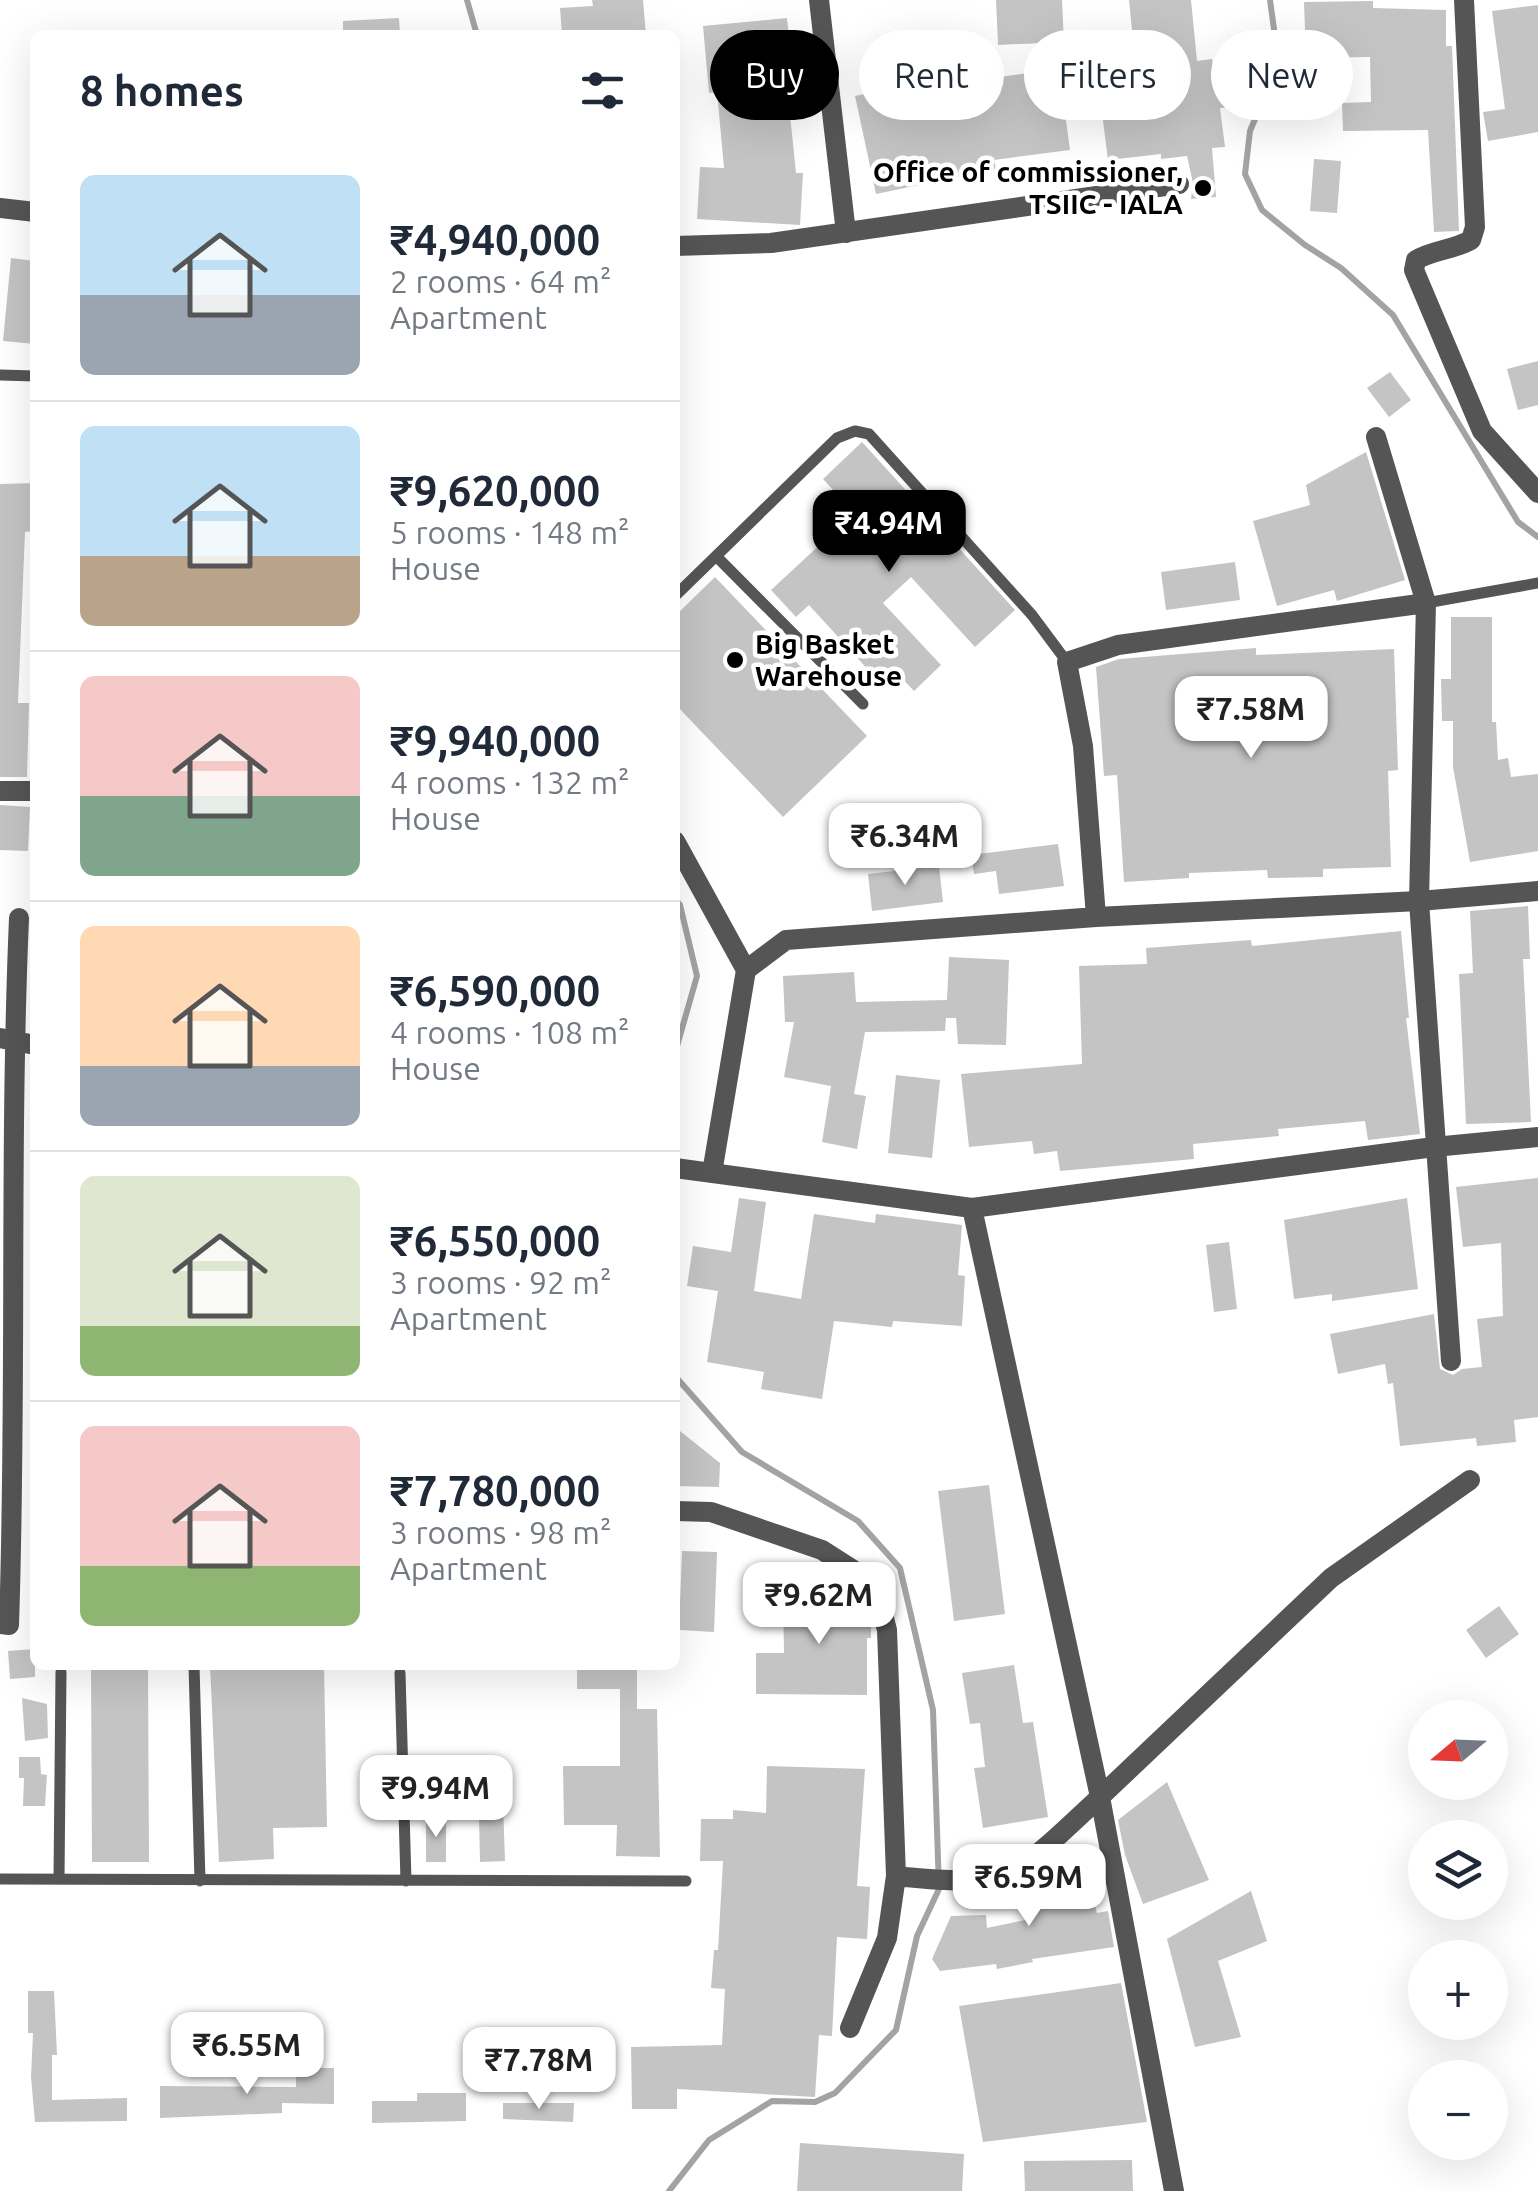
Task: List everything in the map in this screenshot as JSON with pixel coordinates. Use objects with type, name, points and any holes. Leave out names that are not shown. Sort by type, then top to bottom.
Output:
[{"type":"street","points":[[818,0],[846,233]]},
{"type":"street","points":[[1464,0],[1474,227],[1471,240],[1426,254],[1416,260],[1414,270],[1482,431],[1538,493]]},
{"type":"street","points":[[680,246],[771,244],[1179,184]]},
{"type":"street","points":[[0,208],[30,211]]},
{"type":"street","points":[[1376,437],[1426,603],[1418,901],[1451,1360]]},
{"type":"street","points":[[1096,917],[1083,746],[1067,662],[1118,645],[1426,603]]},
{"type":"street","points":[[0,791],[30,791]]},
{"type":"street","points":[[680,849],[746,970],[712,1174]]},
{"type":"street","points":[[746,970],[786,940],[1096,917],[1418,901],[1538,890]]},
{"type":"street","points":[[0,1624],[9,1624],[13,1512],[19,918]]},
{"type":"street","points":[[680,1169],[972,1208],[1538,1137]]},
{"type":"street","points":[[972,1208],[1100,1798],[1174,2191]]},
{"type":"street","points":[[896,1876],[970,1882],[1001,1877],[1028,1864],[1331,1578],[1470,1480]]},
{"type":"street","points":[[13,1512],[30,1511]]},
{"type":"street","points":[[680,1511],[712,1512],[822,1550],[875,1584],[888,1630],[896,1876],[887,1938],[850,2028]]},
{"type":"lane","points":[[0,374],[30,376]]},
{"type":"lane","points":[[680,591],[836,438],[855,431],[869,434],[1032,616],[1067,662]]},
{"type":"lane","points":[[716,556],[864,704]]},
{"type":"lane","points":[[1426,603],[1538,582]]},
{"type":"lane","points":[[194,1670],[200,1881]]},
{"type":"lane","points":[[59,1879],[61,1672]]},
{"type":"lane","points":[[400,1674],[406,1881]]},
{"type":"lane","points":[[0,1880],[686,1881]]},
{"type":"building","points":[[592,0],[643,0],[646,30],[562,30],[560,8],[593,6]]},
{"type":"building","points":[[996,0],[1062,0],[1063,30],[1024,30],[1024,44],[1004,45],[1004,30],[997,30]]},
{"type":"building","points":[[1129,0],[1191,0],[1197,61],[1211,59],[1211,120],[1222,120],[1225,147],[1212,148],[1216,197],[1191,199],[1193,183],[1187,156],[1161,159],[1161,154],[1108,160],[1103,120],[1191,120],[1191,30],[1132,30]]},
{"type":"building","points":[[1373,1],[1373,8],[1446,10],[1446,46],[1452,46],[1459,231],[1434,232],[1428,130],[1343,131],[1343,120],[1353,120],[1353,103],[1371,102],[1370,57],[1353,57],[1353,30],[1305,30],[1304,2]]},
{"type":"building","points":[[1538,5],[1538,132],[1488,141],[1483,112],[1505,109],[1492,11]]},
{"type":"building","points":[[399,18],[400,30],[343,30],[343,21]]},
{"type":"building","points":[[787,18],[788,30],[710,30],[709,93],[703,26]]},
{"type":"building","points":[[1024,74],[1024,120],[1066,120],[1070,150],[994,160],[996,169],[876,194],[860,120],[1004,120],[1004,76]]},
{"type":"building","points":[[720,120],[791,120],[796,173],[803,173],[800,225],[697,219],[700,167],[724,168]]},
{"type":"building","points":[[1314,159],[1341,161],[1337,213],[1310,211]]},
{"type":"building","points":[[11,258],[30,260],[30,344],[3,341]]},
{"type":"building","points":[[1538,361],[1538,405],[1518,410],[1507,369]]},
{"type":"building","points":[[1390,372],[1411,400],[1389,417],[1367,388]]},
{"type":"building","points":[[862,442],[1015,610],[975,647],[911,577],[883,603],[941,665],[914,691],[896,672],[882,685],[809,605],[796,617],[771,590],[825,540],[832,548],[861,521],[823,479]]},
{"type":"building","points":[[1366,452],[1405,580],[1337,601],[1334,590],[1277,606],[1253,521],[1310,505],[1306,485]]},
{"type":"building","points":[[30,483],[18,703],[29,703],[27,777],[0,777],[0,484]]},
{"type":"building","points":[[1235,562],[1240,600],[1166,610],[1161,572]]},
{"type":"building","name":"Big Basket Warehouse","points":[[715,577],[867,736],[783,817],[680,709],[680,611]]},
{"type":"building","points":[[1451,617],[1492,617],[1492,722],[1496,722],[1498,760],[1508,758],[1511,777],[1538,774],[1538,851],[1470,862],[1453,767],[1453,721],[1442,721],[1441,679],[1451,679]]},
{"type":"building","points":[[1256,648],[1256,655],[1394,649],[1398,770],[1388,771],[1391,867],[1323,869],[1323,877],[1268,878],[1267,870],[1189,873],[1189,878],[1124,882],[1117,775],[1104,776],[1096,667],[1119,659]]},
{"type":"building","points":[[0,805],[30,807],[28,851],[0,850]]},
{"type":"building","points":[[1058,844],[1064,886],[999,894],[996,871],[974,874],[971,855]]},
{"type":"building","points":[[939,866],[943,902],[872,911],[868,874]]},
{"type":"building","points":[[1528,906],[1530,959],[1523,959],[1531,1122],[1466,1124],[1459,974],[1473,973],[1470,911]]},
{"type":"building","points":[[1401,931],[1406,1018],[1420,1134],[1368,1140],[1365,1121],[1278,1129],[1279,1136],[1193,1144],[1194,1159],[1060,1171],[1057,1151],[1034,1154],[1032,1141],[969,1147],[961,1074],[1082,1064],[1079,966],[1147,964],[1146,948],[1251,940],[1252,946]]},
{"type":"building","points":[[949,957],[1009,960],[1006,1045],[958,1044],[956,1018],[946,1018],[945,1031],[865,1032],[854,1094],[866,1096],[857,1149],[822,1142],[831,1086],[784,1077],[794,1022],[785,1022],[783,976],[854,972],[856,1002],[947,1000]]},
{"type":"building","points":[[896,1075],[940,1080],[932,1158],[888,1153]]},
{"type":"building","points":[[1538,1178],[1538,1417],[1514,1420],[1516,1442],[1477,1446],[1476,1438],[1400,1446],[1393,1383],[1388,1384],[1385,1364],[1338,1374],[1330,1334],[1434,1314],[1440,1369],[1453,1375],[1462,1369],[1482,1367],[1477,1319],[1503,1316],[1501,1243],[1463,1247],[1456,1187]]},
{"type":"building","points":[[739,1198],[766,1202],[754,1291],[801,1299],[814,1214],[875,1223],[876,1214],[962,1225],[958,1275],[965,1276],[962,1326],[893,1321],[892,1327],[834,1321],[822,1399],[761,1389],[764,1372],[707,1362],[718,1291],[687,1286],[693,1246],[731,1252]]},
{"type":"building","points":[[1407,1198],[1418,1289],[1332,1301],[1332,1294],[1294,1299],[1284,1220]]},
{"type":"building","points":[[1229,1242],[1237,1309],[1214,1312],[1206,1245]]},
{"type":"building","points":[[680,1431],[720,1463],[719,1487],[680,1486]]},
{"type":"building","points":[[989,1485],[1005,1614],[954,1621],[938,1491]]},
{"type":"building","points":[[682,1551],[717,1552],[714,1632],[680,1630]]},
{"type":"building","points":[[860,1591],[871,1623],[871,1638],[867,1638],[867,1695],[756,1694],[756,1653],[784,1653],[783,1593]]},
{"type":"building","points":[[1499,1606],[1519,1634],[1486,1658],[1466,1630]]},
{"type":"building","points":[[30,1649],[30,1670],[35,1670],[35,1677],[10,1679],[8,1651]]},
{"type":"building","points":[[1014,1665],[1023,1723],[1033,1722],[1048,1817],[983,1828],[974,1768],[985,1767],[980,1723],[970,1724],[962,1673]]},
{"type":"building","points":[[91,1670],[148,1670],[149,1862],[92,1862]]},
{"type":"building","points":[[210,1670],[324,1670],[327,1827],[273,1828],[274,1859],[219,1862]]},
{"type":"building","points":[[577,1670],[637,1670],[637,1709],[657,1709],[660,1857],[616,1856],[617,1825],[564,1825],[563,1766],[620,1766],[620,1689],[577,1689]]},
{"type":"building","points":[[22,1698],[47,1704],[48,1738],[25,1741]]},
{"type":"building","points":[[19,1757],[40,1757],[41,1774],[47,1775],[45,1806],[23,1806],[24,1778],[19,1778]]},
{"type":"building","points":[[767,1766],[865,1769],[857,1886],[870,1887],[867,1939],[837,1937],[832,2036],[819,2035],[815,2097],[677,2089],[677,2109],[632,2109],[631,2047],[722,2045],[725,1989],[711,1988],[714,1950],[718,1950],[723,1861],[700,1861],[701,1819],[733,1819],[733,1810],[766,1813]]},
{"type":"building","points":[[478,1773],[502,1773],[505,1861],[480,1862]]},
{"type":"building","points":[[1167,1782],[1209,1880],[1143,1904],[1125,1855],[1118,1820]]},
{"type":"building","points":[[426,1819],[446,1819],[446,1862],[426,1862]]},
{"type":"building","points":[[1083,1870],[1097,1913],[1108,1911],[1114,1947],[1032,1959],[1033,1962],[997,1969],[996,1964],[940,1971],[932,1959],[951,1916],[986,1915],[987,1928],[1030,1919],[1020,1890]]},
{"type":"building","points":[[1251,1891],[1267,1941],[1218,1961],[1241,2037],[1195,2047],[1167,1939]]},
{"type":"building","points":[[1121,1983],[1147,2122],[983,2142],[959,2006]]},
{"type":"building","points":[[28,1991],[54,1991],[57,2055],[52,2055],[52,2100],[127,2098],[127,2121],[35,2122]]},
{"type":"building","points":[[296,2068],[334,2068],[334,2104],[282,2103],[282,2113],[160,2118],[160,2086],[296,2087]]},
{"type":"building","points":[[417,2093],[466,2093],[466,2121],[372,2123],[372,2101],[417,2101]]},
{"type":"building","points":[[503,2103],[574,2103],[573,2122],[503,2119]]},
{"type":"building","points":[[800,2143],[964,2154],[962,2191],[797,2191]]},
{"type":"building","points":[[1132,2160],[1133,2191],[1025,2191],[1024,2161]]},
{"type":"waterway","points":[[467,0],[476,30]]},
{"type":"waterway","points":[[1270,0],[1277,51],[1268,88],[1250,131],[1245,174],[1262,210],[1341,268],[1393,315],[1518,522],[1538,537]]},
{"type":"waterway","points":[[680,905],[697,976],[680,1036]]},
{"type":"waterway","points":[[669,2191],[709,2140],[772,2101],[815,2102],[835,2093],[896,2030],[917,1936],[939,1889],[933,1710],[900,1568],[858,1521],[742,1452],[680,1382]]},
{"type":"place","name":"Office of commissioner, TSIIC - IALA","points":[[1203,188]]},
{"type":"place","name":"Big Basket Warehouse","points":[[735,660]]}]
